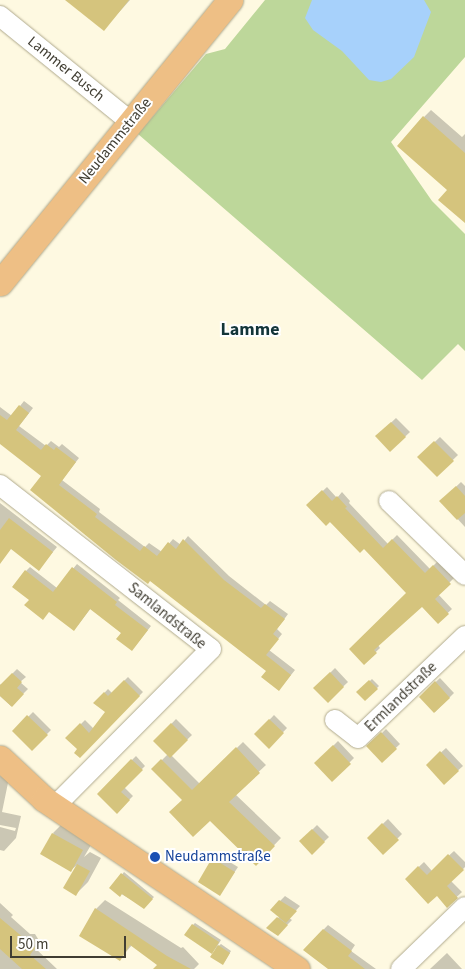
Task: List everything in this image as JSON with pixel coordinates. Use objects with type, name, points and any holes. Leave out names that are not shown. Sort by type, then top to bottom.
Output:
[{"type":"main road","name":"Neudammstraße","points":[[0,283],[230,0]]},
{"type":"main road","points":[[0,758],[16,775],[54,806],[297,969]]},
{"type":"street","name":"Lammer Busch","points":[[0,16],[131,122]]},
{"type":"street","name":"Samlandstraße","points":[[0,485],[211,649],[54,806]]},
{"type":"street","points":[[390,501],[465,575]]},
{"type":"street","name":"Ermlandstraße","points":[[336,720],[358,738],[465,636]]},
{"type":"street","points":[[401,969],[465,907]]},
{"type":"green space","points":[[265,0],[465,0],[465,57],[391,142],[432,201],[465,234],[465,351],[458,344],[422,380],[138,134],[206,54],[225,49]]},
{"type":"water","points":[[312,0],[424,0],[431,12],[414,57],[391,79],[381,82],[369,80],[342,51],[313,30],[305,18]]},
{"type":"building","points":[[65,0],[129,0],[104,31]]},
{"type":"building","points":[[423,116],[465,153],[465,223],[438,200],[447,190],[397,146]]},
{"type":"building","points":[[19,405],[29,413],[16,430],[41,450],[46,444],[54,450],[56,447],[76,462],[59,485],[97,514],[95,517],[140,551],[144,546],[157,556],[168,542],[176,549],[183,539],[224,580],[261,608],[265,604],[285,619],[273,634],[279,639],[266,655],[291,675],[279,691],[261,677],[266,671],[150,581],[148,584],[116,560],[30,490],[41,476],[0,444],[0,415],[7,420]]},
{"type":"building","points":[[391,422],[406,437],[390,452],[375,436]]},
{"type":"building","points":[[434,441],[454,461],[437,477],[417,457]]},
{"type":"building","points":[[456,486],[465,496],[465,513],[457,520],[439,501]]},
{"type":"building","points":[[322,490],[332,501],[337,496],[347,507],[345,508],[383,548],[392,539],[425,573],[433,565],[451,584],[435,599],[449,614],[438,624],[422,607],[374,650],[377,653],[364,665],[349,649],[406,593],[364,549],[360,553],[330,522],[326,526],[306,505]]},
{"type":"building","points":[[9,518],[53,552],[39,571],[11,549],[0,564],[0,530]]},
{"type":"building","points":[[72,567],[117,602],[115,605],[148,630],[132,651],[116,639],[121,633],[90,609],[74,631],[49,612],[43,620],[24,605],[29,600],[12,587],[25,570],[53,592]]},
{"type":"building","points":[[330,672],[344,687],[328,703],[313,688]]},
{"type":"building","points":[[12,673],[22,682],[17,688],[24,694],[12,707],[0,696],[0,685]]},
{"type":"building","points":[[124,680],[140,696],[80,758],[74,753],[77,749],[65,738],[80,723],[89,733],[105,712],[93,703],[104,692],[108,696]]},
{"type":"building","points":[[369,680],[378,689],[365,701],[356,692]]},
{"type":"building","points":[[435,681],[450,698],[434,713],[419,697]]},
{"type":"building","points":[[27,715],[48,735],[32,751],[12,731]]},
{"type":"building","points":[[269,719],[284,733],[269,749],[254,734]]},
{"type":"building","points":[[171,723],[188,740],[170,758],[153,741]]},
{"type":"building","points":[[381,732],[397,749],[382,763],[366,746]]},
{"type":"building","points":[[333,745],[351,764],[332,782],[314,763]]},
{"type":"building","points":[[236,747],[260,773],[229,802],[275,846],[256,866],[210,821],[193,837],[169,812],[182,800],[151,769],[161,759],[192,790]]},
{"type":"building","points":[[440,751],[459,771],[444,785],[426,765]]},
{"type":"building","points":[[131,759],[143,770],[121,792],[130,800],[117,814],[97,794]]},
{"type":"building","points":[[382,823],[399,840],[383,855],[367,838]]},
{"type":"building","points":[[312,829],[325,842],[312,855],[299,841]]},
{"type":"building","points":[[52,833],[83,850],[71,872],[40,854]]},
{"type":"building","points":[[448,854],[464,870],[447,886],[458,898],[447,908],[437,896],[428,904],[405,879],[418,866],[427,875]]},
{"type":"building","points":[[212,858],[235,872],[220,896],[198,882]]},
{"type":"building","points":[[77,864],[90,871],[76,896],[63,888]]},
{"type":"building","points":[[121,873],[153,899],[144,909],[122,894],[120,897],[109,888]]},
{"type":"building","points":[[279,900],[297,911],[286,923],[270,910]]},
{"type":"building","points":[[95,908],[167,956],[191,969],[153,969],[157,965],[130,945],[120,961],[79,936]]},
{"type":"building","points":[[277,917],[288,925],[278,936],[266,928]]},
{"type":"building","points":[[0,918],[25,939],[30,939],[31,944],[35,948],[30,955],[46,969],[22,969],[0,949]]},
{"type":"building","points":[[192,924],[219,942],[212,954],[184,935]]},
{"type":"building","points":[[323,929],[352,951],[348,956],[365,969],[328,969],[303,950]]},
{"type":"building","points":[[218,945],[230,953],[223,965],[210,957]]},
{"type":"place","name":"Neudammstraße","points":[[155,857]]},
{"type":"district","name":"Lamme","points":[[250,330]]}]
